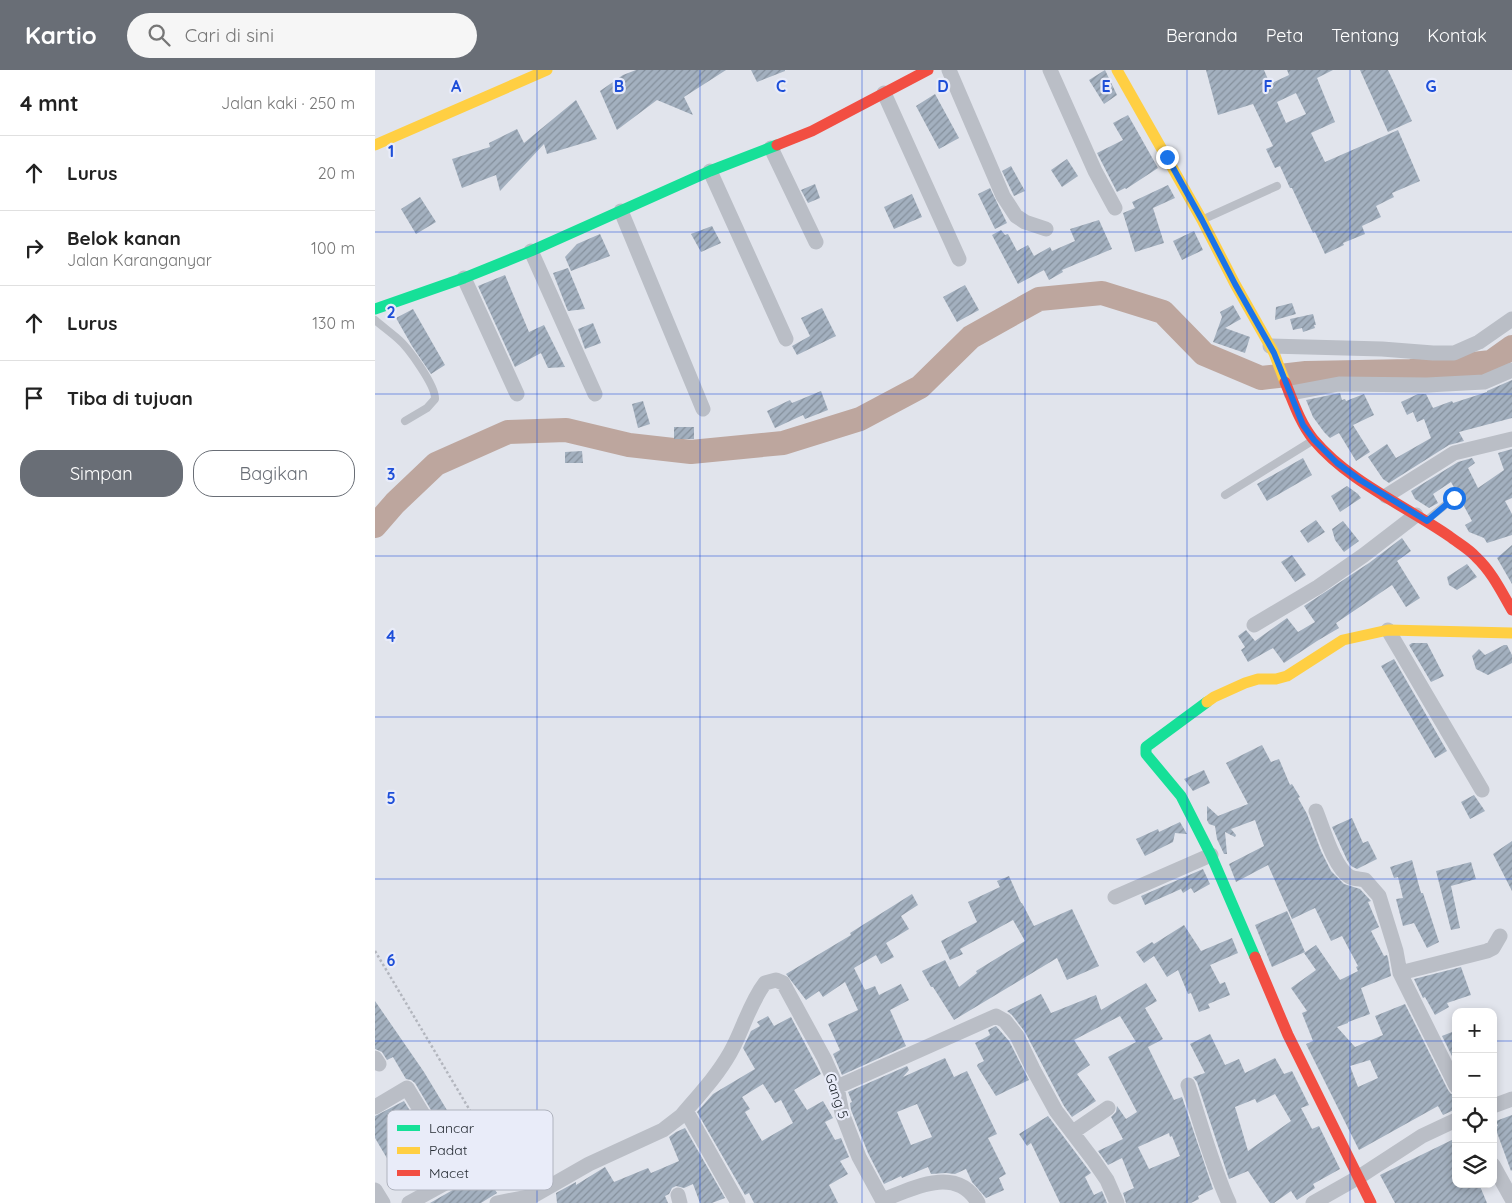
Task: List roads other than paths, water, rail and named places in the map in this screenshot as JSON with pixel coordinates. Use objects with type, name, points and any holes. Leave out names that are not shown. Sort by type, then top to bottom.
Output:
[{"type":"street","points":[[375,146],[547,70]]},
{"type":"street","points":[[375,309],[464,278],[531,251],[710,171],[812,131],[928,70]]},
{"type":"street","points":[[949,70],[1003,196],[1016,216],[1025,222],[1046,229]]},
{"type":"street","points":[[1050,70],[1095,172],[1115,208]]},
{"type":"street","points":[[1117,70],[1202,220],[1272,350],[1303,425],[1314,440],[1337,463],[1475,555],[1485,564],[1512,610]]},
{"type":"street","points":[[884,93],[959,259]]},
{"type":"street","points":[[771,148],[816,242]]},
{"type":"street","points":[[710,171],[787,339]]},
{"type":"street","points":[[621,211],[703,409]]},
{"type":"street","points":[[531,251],[595,394]]},
{"type":"street","points":[[464,278],[517,394]]},
{"type":"street","points":[[1272,350],[1383,349],[1454,353],[1479,342],[1512,319]]},
{"type":"street","points":[[1289,389],[1339,384],[1484,382],[1512,370]]},
{"type":"street","points":[[1386,496],[1454,453],[1512,439]]},
{"type":"street","points":[[1254,625],[1318,587],[1421,518]]},
{"type":"street","points":[[1371,1203],[1288,1035],[1211,855],[1181,796],[1165,775],[1150,760],[1146,754],[1146,747],[1215,697],[1230,689],[1258,679],[1275,679],[1287,676],[1343,640],[1388,630],[1512,633]]},
{"type":"street","points":[[1388,630],[1482,790]]},
{"type":"street","points":[[1316,811],[1341,869],[1351,878],[1365,880],[1379,896],[1396,951],[1400,973],[1452,1078]]},
{"type":"street","points":[[1115,897],[1211,855]]},
{"type":"street","points":[[1400,973],[1487,951],[1493,948],[1499,936]]},
{"type":"street","name":"Gang 5","points":[[686,1115],[731,1052],[756,996],[765,983],[776,980],[783,983],[824,1058],[837,1088],[842,1113],[859,1157],[883,1201]]},
{"type":"street","points":[[837,1088],[996,1016],[1005,1020],[1017,1036],[1056,1111],[1107,1180],[1117,1203]]},
{"type":"street","points":[[1188,1085],[1219,1180],[1229,1203]]},
{"type":"street","points":[[375,1107],[410,1086],[423,1110]]},
{"type":"street","points":[[1497,1104],[1512,1098]]},
{"type":"street","points":[[1073,1132],[1108,1108]]},
{"type":"street","points":[[553,1186],[589,1164],[663,1130],[686,1115],[739,1203]]},
{"type":"street","points":[[1314,1203],[1359,1177],[1422,1136],[1452,1122]]},
{"type":"street","points":[[1497,1171],[1512,1198]]},
{"type":"street","points":[[883,1201],[915,1187],[941,1181],[953,1183],[969,1191],[978,1203]]},
{"type":"street","points":[[375,1190],[383,1203]]},
{"type":"street","points":[[409,1203],[433,1190]]},
{"type":"street","points":[[497,1203],[533,1198],[546,1190]]},
{"type":"lane","points":[[1202,220],[1277,186]]},
{"type":"lane","points":[[375,320],[398,339],[414,358],[435,392],[435,399],[427,408],[405,421]]},
{"type":"lane","points":[[1225,495],[1314,440]]},
{"type":"lane","points":[[1421,518],[1454,498]]},
{"type":"waterway","points":[[375,526],[395,503],[436,464],[508,432],[566,430],[629,445],[691,452],[783,443],[860,419],[920,387],[971,337],[1039,299],[1102,293],[1163,312],[1204,354],[1261,378],[1306,373],[1411,371],[1491,362],[1512,347]]}]
